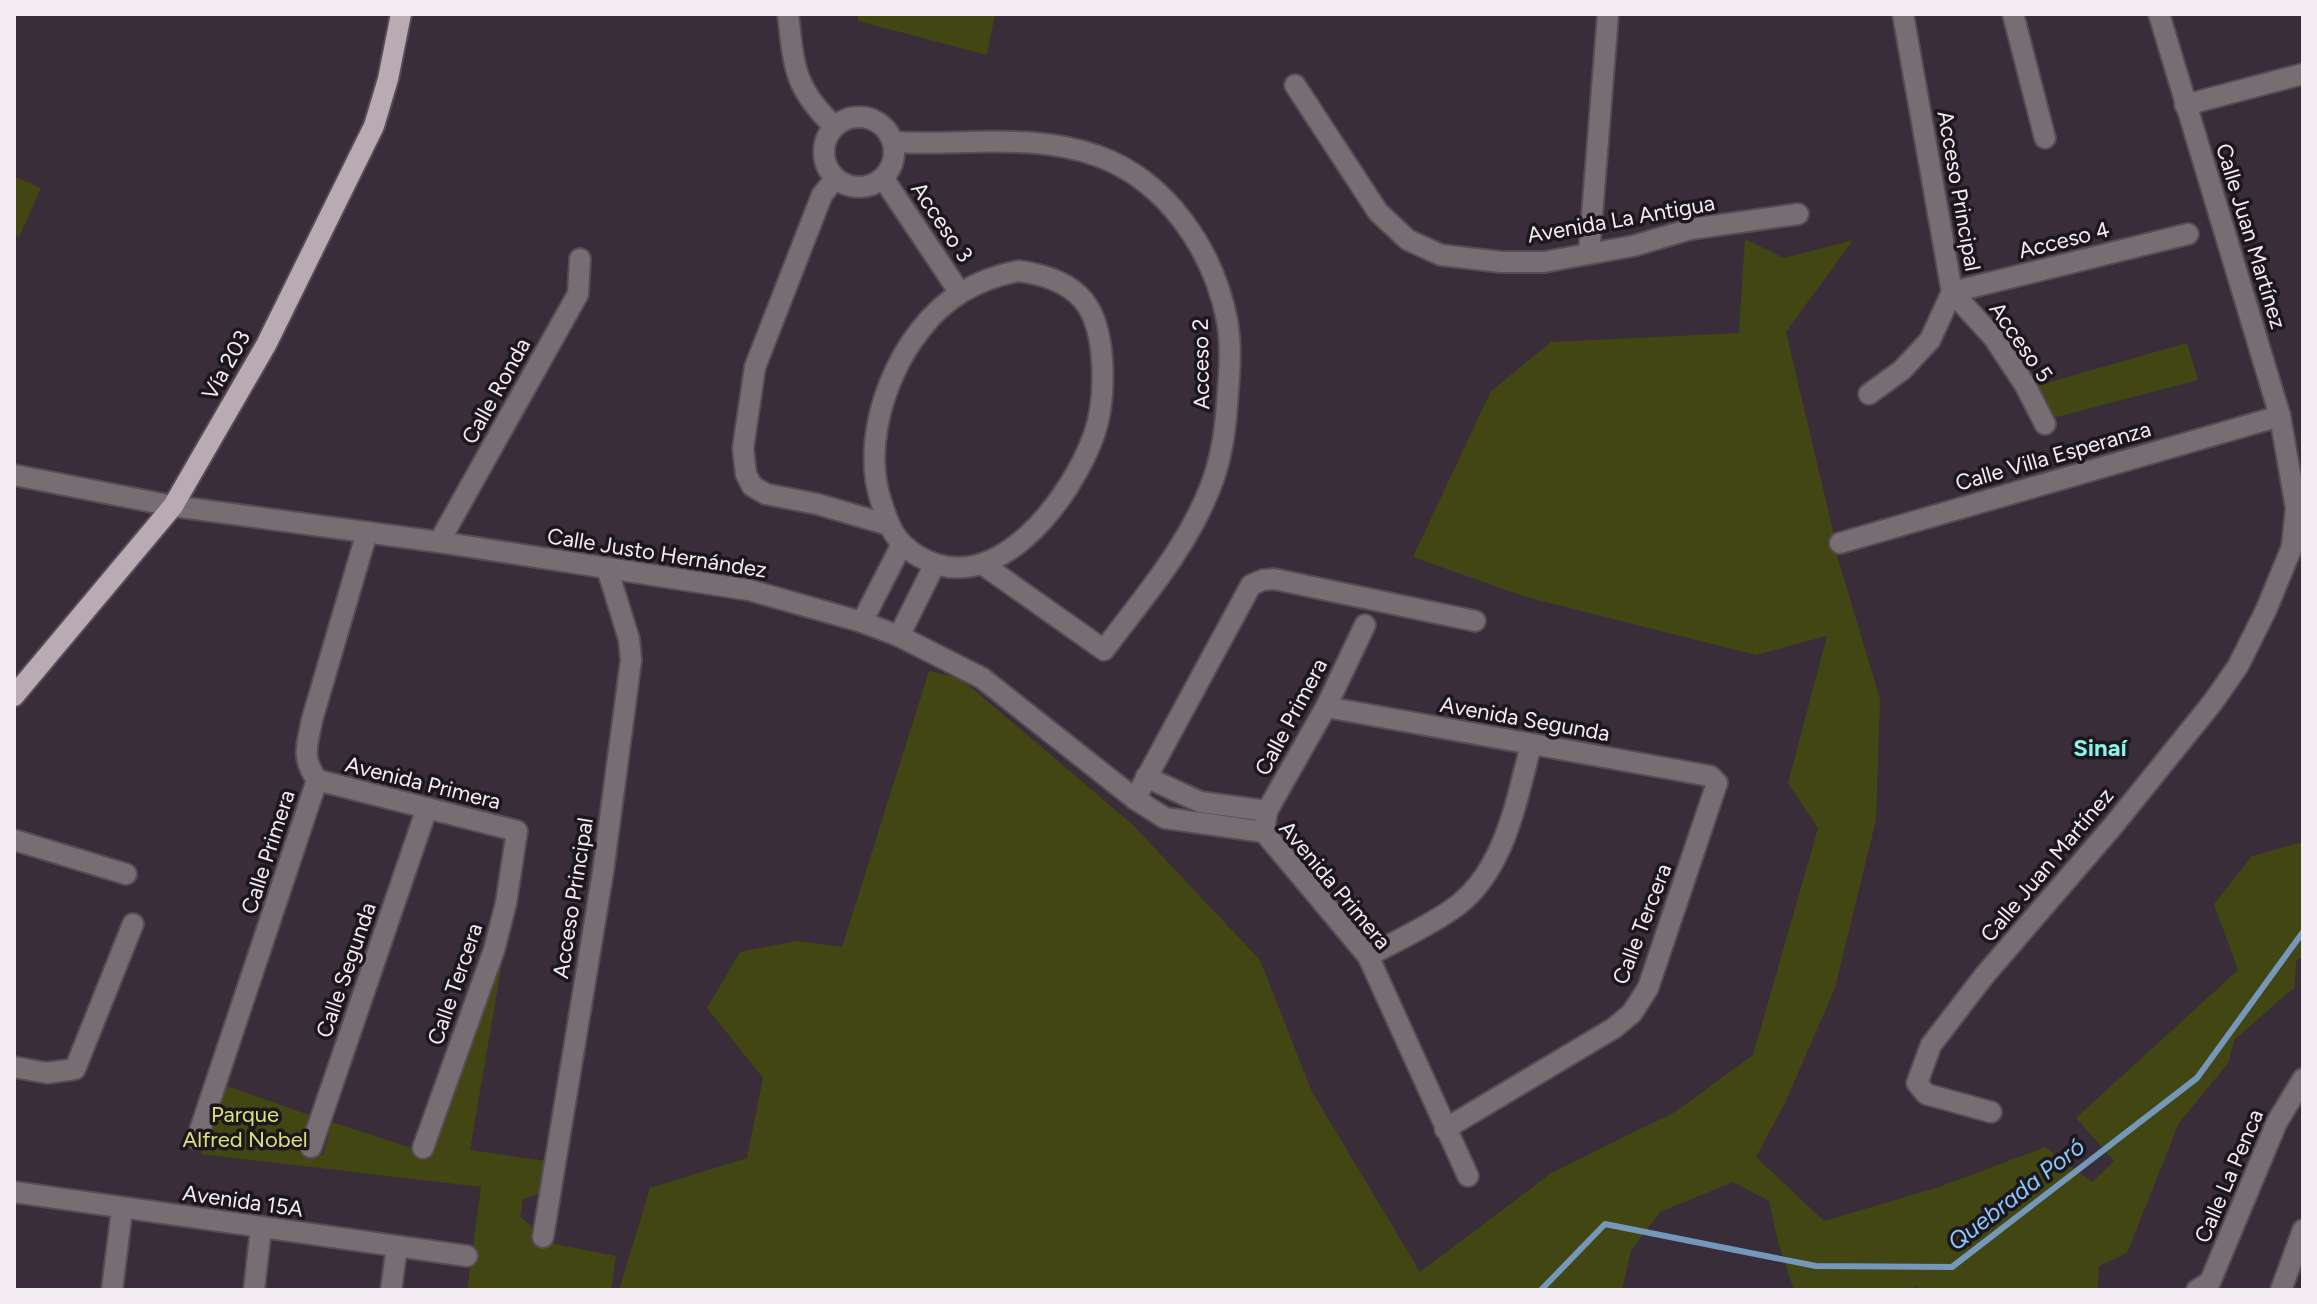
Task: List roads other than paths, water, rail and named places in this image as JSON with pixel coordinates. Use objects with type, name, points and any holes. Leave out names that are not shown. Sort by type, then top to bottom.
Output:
[{"type":"main road","name":"Vía 203","points":[[14,696],[173,506],[266,345],[374,126],[388,79],[401,14]]},
{"type":"street","points":[[788,14],[795,70],[814,107],[834,126]]},
{"type":"street","points":[[1589,253],[1608,14]]},
{"type":"street","name":"Acceso Principal","points":[[1869,394],[1902,370],[1930,340],[1952,292],[1903,14]]},
{"type":"street","points":[[2013,14],[2045,138]]},
{"type":"street","name":"Calle Juan Martínez","points":[[1991,1112],[1926,1094],[1917,1083],[1931,1045],[1984,976],[2113,826],[2208,708],[2238,666],[2292,547],[2296,508],[2280,416],[2159,14]]},
{"type":"street","points":[[2185,105],[2303,74]]},
{"type":"street","name":"Avenida La Antigua","points":[[1295,85],[1378,212],[1408,240],[1441,255],[1501,262],[1544,262],[1633,246],[1691,229],[1798,214]]},
{"type":"street","points":[[868,118],[887,131],[893,142],[893,161],[883,178],[865,187],[844,184],[835,179],[824,159],[823,147],[827,136],[844,119],[868,118]]},
{"type":"street","name":"Acceso 2","points":[[893,142],[1051,143],[1098,156],[1126,169],[1178,214],[1201,247],[1217,286],[1227,323],[1229,382],[1224,443],[1210,488],[1185,541],[1104,650],[985,566]]},
{"type":"street","name":"Acceso 3","points":[[883,178],[960,293]]},
{"type":"street","points":[[835,179],[822,195],[755,367],[743,448],[746,474],[752,486],[766,494],[817,504],[889,525]]},
{"type":"street","name":"Acceso 4","points":[[1952,292],[2188,234]]},
{"type":"street","name":"Calle Ronda","points":[[439,542],[578,294],[580,259]]},
{"type":"street","points":[[1018,271],[1041,274],[1064,285],[1083,300],[1095,321],[1101,346],[1100,404],[1094,434],[1075,474],[1052,509],[1023,541],[985,566],[934,566],[901,546],[889,525],[874,478],[874,436],[887,389],[909,347],[935,314],[960,293],[992,276],[1018,271]]},
{"type":"street","name":"Acceso 5","points":[[1952,292],[1992,336],[2025,385],[2045,424]]},
{"type":"street","name":"Calle Villa Esperanza","points":[[1840,543],[2280,416]]},
{"type":"street","name":"Calle Justo Hernández","points":[[14,475],[173,506],[439,542],[749,590],[862,622],[899,636],[982,678],[1135,799]]},
{"type":"street","name":"Calle Primera","points":[[197,1139],[317,780],[307,766],[309,736],[367,532]]},
{"type":"street","points":[[862,622],[901,546]]},
{"type":"street","points":[[899,636],[934,566]]},
{"type":"street","name":"Acceso Principal","points":[[543,1237],[603,869],[631,660],[629,639],[607,568]]},
{"type":"street","points":[[1135,799],[1251,585],[1274,579],[1475,621]]},
{"type":"street","name":"Calle Primera","points":[[1265,822],[1365,625]]},
{"type":"street","name":"Avenida Segunda","points":[[1326,707],[1716,779]]},
{"type":"street","points":[[1368,956],[1453,909],[1479,882],[1494,860],[1512,817],[1531,745]]},
{"type":"street","name":"Avenida Primera","points":[[1146,777],[1200,802],[1265,822],[1368,956],[1468,1176]]},
{"type":"street","name":"Calle Tercera","points":[[1445,1129],[1614,1028],[1632,1013],[1648,988],[1716,779]]},
{"type":"street","name":"Avenida Primera","points":[[317,780],[517,831]]},
{"type":"street","name":"Avenida Primera","points":[[1135,799],[1165,818],[1180,822],[1265,822]]},
{"type":"street","name":"Calle Segunda","points":[[311,1147],[427,808]]},
{"type":"street","name":"Calle Tercera","points":[[423,1148],[494,950],[506,903],[517,831]]},
{"type":"street","points":[[14,840],[126,874]]},
{"type":"street","points":[[14,1067],[47,1073],[75,1069],[133,924]]},
{"type":"street","name":"Calle La Penca","points":[[2197,1290],[2210,1282],[2277,1122],[2303,1079]]},
{"type":"street","name":"Avenida 15A","points":[[14,1192],[467,1256]]},
{"type":"street","points":[[112,1290],[122,1209]]},
{"type":"street","points":[[254,1290],[261,1228]]},
{"type":"street","points":[[2281,1290],[2303,1230]]},
{"type":"street","points":[[391,1290],[397,1246]]},
{"type":"waterway","name":"Quebrada Poró","points":[[1541,1290],[1605,1224],[1816,1266],[1952,1267],[2197,1078],[2303,932]]},
{"type":"district","name":"Sinaí","points":[[2100,747]]},
{"type":"park label","name":"Parque Alfred Nobel","points":[[245,1126]]}]
